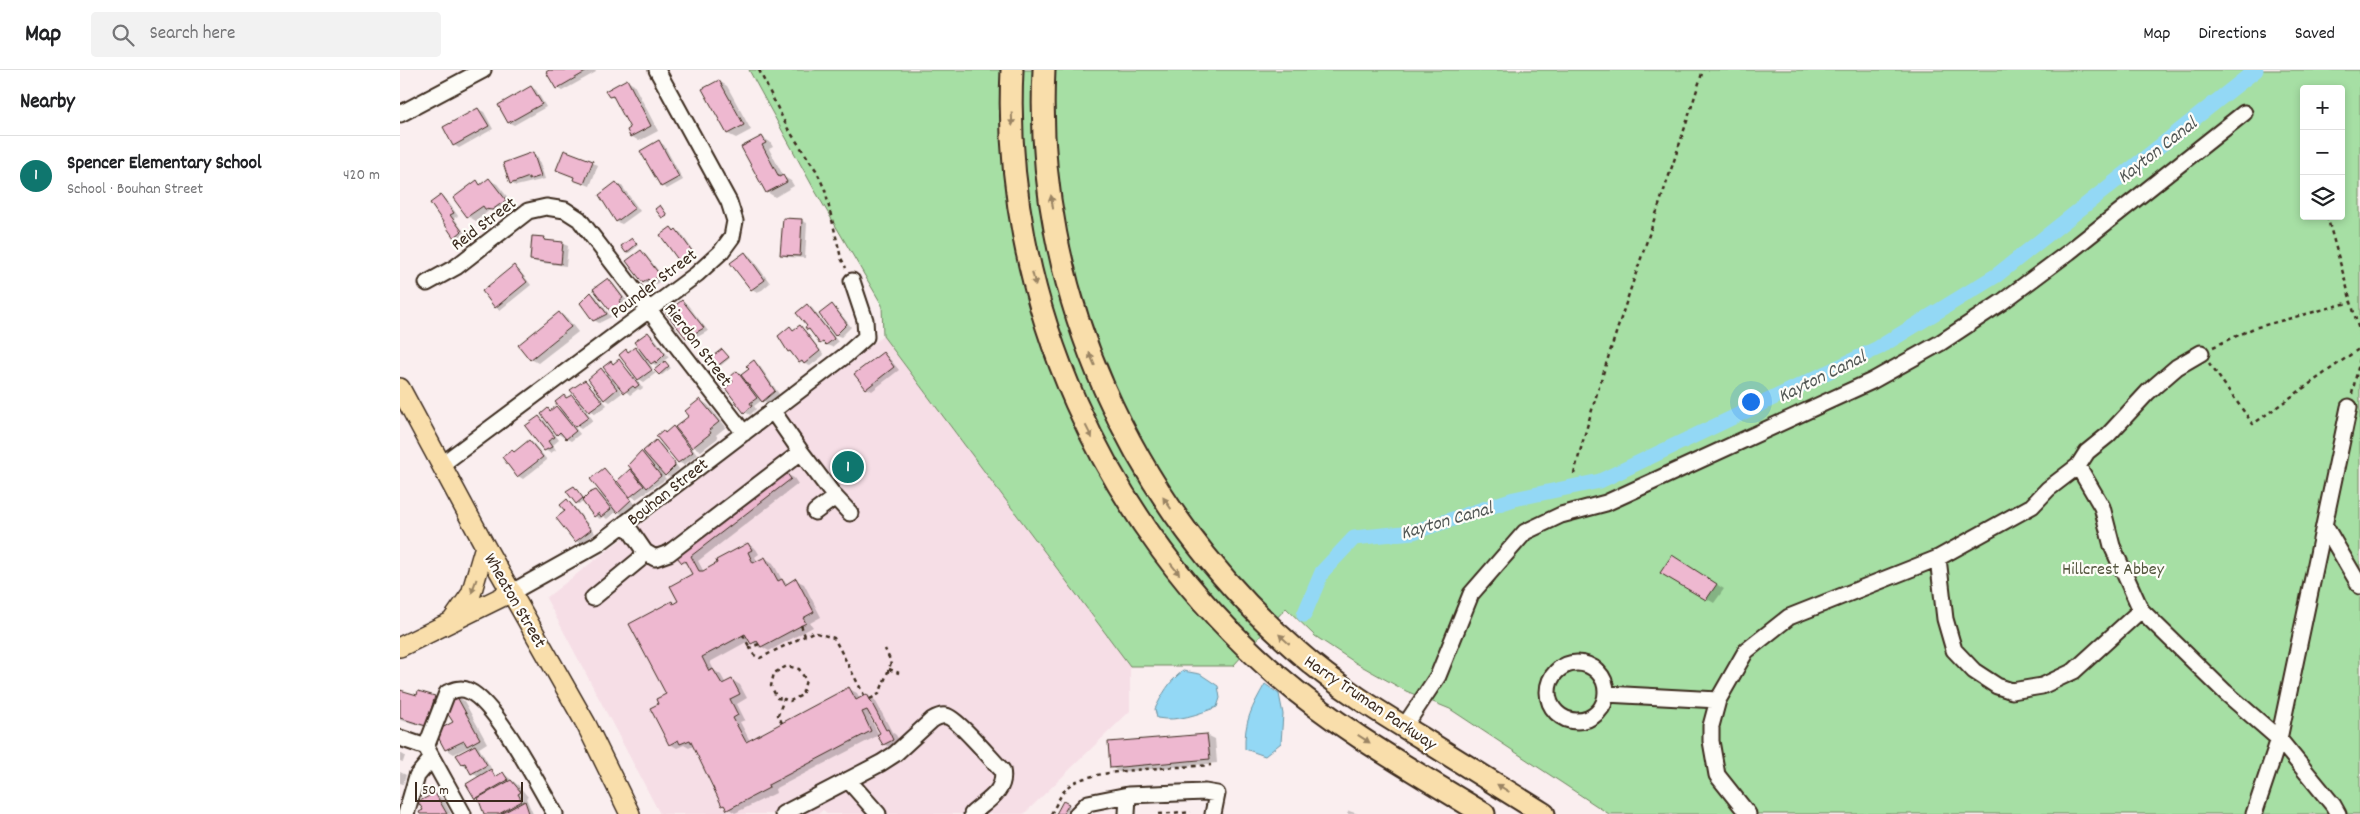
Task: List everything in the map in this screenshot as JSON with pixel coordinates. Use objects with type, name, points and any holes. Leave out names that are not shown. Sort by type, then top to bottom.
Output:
[{"type":"highway","name":"Harry Truman Parkway","points":[[1012,70],[1013,150],[1028,258],[1041,311],[1059,363],[1081,414],[1105,463],[1132,509],[1165,556],[1199,598],[1272,671],[1324,712],[1484,814]]},
{"type":"highway","name":"Harry Truman Parkway","points":[[1044,70],[1045,148],[1060,252],[1072,302],[1088,352],[1110,401],[1133,448],[1159,492],[1196,544],[1223,577],[1259,616],[1298,652],[1335,681],[1404,727],[1544,814]]},
{"type":"main road","name":"Wheaton Street","points":[[400,388],[485,546],[586,724],[630,814]]},
{"type":"main road","points":[[452,622],[471,594],[485,546]]},
{"type":"main road","name":"Bouhan Street","points":[[400,647],[512,592]]},
{"type":"street","points":[[400,114],[483,70]]},
{"type":"street","name":"Pounder Street","points":[[441,465],[681,288],[721,252],[732,237],[735,222],[729,202],[657,70]]},
{"type":"street","points":[[1404,727],[1438,676],[1471,594],[1525,532],[1561,515],[1606,503],[1872,381],[1940,343],[2002,302],[2069,252],[2244,113]]},
{"type":"street","name":"Reid Street","points":[[427,283],[456,267],[528,211],[546,208],[565,210]]},
{"type":"street","name":"Rierdon Street","points":[[565,210],[580,219],[744,433]]},
{"type":"street","name":"Bouhan Street","points":[[512,592],[598,544],[846,355],[866,336],[865,320],[852,281]]},
{"type":"street","points":[[1748,814],[1717,775],[1711,734],[1718,700],[1746,651],[1790,617],[1938,558],[2032,506],[2048,489],[2078,466],[2087,452],[2108,435],[2148,392],[2177,367],[2201,353]]},
{"type":"street","points":[[2254,814],[2278,739],[2349,407]]},
{"type":"street","points":[[772,410],[835,497],[850,512]]},
{"type":"street","points":[[625,524],[645,552],[655,558],[669,553],[801,452]]},
{"type":"street","points":[[2078,466],[2102,507],[2112,546],[2140,610],[2225,692],[2278,739],[2333,805],[2338,814]]},
{"type":"street","points":[[815,512],[835,497]]},
{"type":"street","points":[[2325,526],[2360,586]]},
{"type":"street","points":[[593,598],[639,560],[645,552]]},
{"type":"street","points":[[1938,558],[1945,619],[1954,650],[1974,671],[1996,686],[2012,691],[2042,686],[2074,671],[2140,610]]},
{"type":"street","points":[[406,814],[417,776],[429,753],[447,693],[458,688],[469,691],[496,715],[555,814]]},
{"type":"street","points":[[1606,694],[1718,700]]},
{"type":"street","points":[[783,814],[895,754],[938,716],[948,716],[959,724],[1002,770],[1004,780],[1001,788],[972,814]]},
{"type":"street","points":[[400,738],[429,753],[463,814]]},
{"type":"street","points":[[848,780],[878,814]]},
{"type":"street","points":[[1077,814],[1088,803],[1128,795],[1217,794],[1213,814]]},
{"type":"street","points":[[1127,814],[1128,795]]},
{"type":"path","points":[[760,70],[788,129],[816,170],[825,190],[841,258],[852,281]]},
{"type":"path","points":[[1574,474],[1618,323],[1683,138],[1703,70]]},
{"type":"path","points":[[2328,220],[2360,334]]},
{"type":"path","points":[[2351,302],[2254,328],[2201,353],[2254,424],[2360,348]]},
{"type":"path","points":[[2349,407],[2360,360]]},
{"type":"path","points":[[801,625],[805,636]]},
{"type":"path","points":[[743,635],[754,655],[760,658],[813,632],[834,638],[864,696]]},
{"type":"path","points":[[750,648],[759,644]]},
{"type":"path","points":[[870,699],[879,694],[889,669],[891,662],[885,649]]},
{"type":"path","points":[[787,666],[799,669],[806,680],[802,695],[790,701],[784,698],[777,698],[771,686],[774,673],[787,666]]},
{"type":"path","points":[[889,669],[899,673]]},
{"type":"path","points":[[782,723],[778,715],[784,698]]},
{"type":"path","points":[[1051,814],[1064,791],[1083,777],[1105,772],[1211,765]]},
{"type":"path","points":[[1159,814],[1191,812]]},
{"type":"shaded area","points":[[883,336],[1130,666],[1130,711],[1024,814],[828,814],[823,810],[818,814],[660,814],[546,598]]},
{"type":"green space","name":"Hillcrest Abbey","points":[[749,70],[2360,70],[2360,814],[1609,814],[1450,709],[1406,691],[1356,663],[1315,636],[1286,608],[1233,666],[1130,666],[883,336],[882,305],[814,189]]},
{"type":"water","points":[[1183,671],[1200,674],[1218,686],[1220,698],[1217,707],[1180,718],[1157,718],[1155,709],[1160,699],[1170,684]]},
{"type":"water","points":[[1265,684],[1279,694],[1283,714],[1281,743],[1265,756],[1245,749],[1245,739],[1247,722]]},
{"type":"building","points":[[549,70],[589,70],[556,89],[546,72]]},
{"type":"building","points":[[627,79],[651,126],[630,137],[627,130],[630,128],[613,96],[609,97],[605,91]]},
{"type":"building","points":[[719,80],[744,125],[727,134],[702,89]]},
{"type":"building","points":[[531,86],[542,104],[508,123],[498,105]]},
{"type":"building","points":[[478,108],[489,126],[453,146],[443,127]]},
{"type":"building","points":[[762,136],[766,143],[762,145],[779,177],[783,175],[787,182],[766,193],[741,147]]},
{"type":"building","points":[[659,140],[679,177],[661,187],[640,151]]},
{"type":"building","points":[[564,150],[593,161],[584,184],[573,180],[574,177],[556,170]]},
{"type":"building","points":[[533,152],[541,176],[529,180],[529,177],[510,184],[503,163]]},
{"type":"building","points":[[489,178],[506,200],[492,210],[485,209],[483,206],[467,217],[453,198],[477,180],[480,185]]},
{"type":"building","points":[[616,182],[635,208],[616,222],[599,195]]},
{"type":"building","points":[[441,195],[454,213],[450,215],[462,231],[454,238],[430,203]]},
{"type":"building","points":[[660,205],[667,215],[662,218],[655,209]]},
{"type":"building","points":[[783,218],[802,219],[800,256],[780,255]]},
{"type":"building","points":[[671,227],[674,231],[676,229],[692,251],[679,261],[660,235]]},
{"type":"building","points":[[532,236],[545,237],[544,240],[563,242],[561,264],[530,260]]},
{"type":"building","points":[[632,238],[637,244],[626,253],[621,246]]},
{"type":"building","points":[[641,250],[660,275],[650,282],[648,279],[643,283],[626,261]]},
{"type":"building","points":[[745,252],[765,280],[751,290],[730,263]]},
{"type":"building","points":[[514,265],[527,282],[495,308],[482,291]]},
{"type":"building","points":[[608,278],[623,298],[619,301],[621,304],[611,312],[593,289]]},
{"type":"building","points":[[591,292],[607,314],[593,321],[580,303]]},
{"type":"building","points":[[682,300],[704,328],[686,338],[666,313]]},
{"type":"building","points":[[807,304],[834,339],[826,345],[823,342],[820,344],[809,329],[807,330],[805,327],[807,326],[796,313]]},
{"type":"building","points":[[832,304],[847,324],[835,336],[819,314]]},
{"type":"building","points":[[559,312],[571,327],[530,360],[518,345]]},
{"type":"building","points":[[800,325],[820,351],[804,364],[802,361],[799,363],[790,351],[788,352],[778,336],[790,326],[793,330]]},
{"type":"building","points":[[648,332],[665,354],[656,363],[655,361],[651,364],[634,342]]},
{"type":"building","points":[[635,347],[652,370],[638,380],[619,355],[626,349],[628,352]]},
{"type":"building","points":[[722,349],[729,357],[716,367],[709,359]]},
{"type":"building","points":[[883,352],[894,367],[866,389],[854,374]]},
{"type":"building","points":[[619,359],[639,385],[635,388],[633,386],[624,393],[603,367],[611,361],[613,364]]},
{"type":"building","points":[[754,360],[775,391],[762,402],[741,375],[749,369],[746,366]]},
{"type":"building","points":[[665,361],[669,366],[659,375],[654,370]]},
{"type":"building","points":[[601,368],[617,389],[604,400],[588,379]]},
{"type":"building","points":[[737,371],[757,398],[750,403],[752,406],[744,413],[725,388],[733,382],[730,377]]},
{"type":"building","points":[[585,380],[603,402],[589,412],[570,390]]},
{"type":"building","points":[[564,395],[566,398],[572,395],[589,417],[575,427],[555,402]]},
{"type":"building","points":[[700,399],[719,422],[709,430],[711,433],[692,448],[675,427],[689,416],[685,411]]},
{"type":"building","points":[[556,406],[576,431],[566,439],[560,432],[557,435],[541,414],[548,408],[550,411]]},
{"type":"building","points":[[539,416],[555,437],[548,441],[552,447],[544,451],[525,426]]},
{"type":"building","points":[[673,426],[693,452],[678,463],[656,436],[663,430],[665,433]]},
{"type":"building","points":[[529,440],[543,457],[517,477],[502,457],[512,450],[514,452]]},
{"type":"building","points":[[656,440],[674,462],[675,466],[665,476],[643,451]]},
{"type":"building","points":[[641,451],[661,476],[647,488],[628,465]]},
{"type":"building","points":[[604,468],[631,500],[617,513],[590,479]]},
{"type":"building","points":[[630,469],[644,486],[630,497],[617,481]]},
{"type":"building","points":[[786,472],[791,479],[691,556],[699,571],[703,571],[717,563],[716,560],[748,543],[752,550],[748,552],[753,563],[765,557],[778,581],[782,579],[785,585],[796,578],[814,612],[803,618],[806,623],[761,647],[757,641],[751,644],[745,634],[702,657],[709,671],[713,669],[722,684],[732,679],[740,694],[730,699],[738,715],[733,718],[746,742],[849,687],[856,700],[867,694],[893,740],[883,745],[877,735],[880,733],[867,710],[862,712],[871,731],[768,785],[769,788],[727,810],[724,805],[722,806],[690,740],[680,744],[678,740],[669,745],[650,708],[658,704],[656,699],[666,694],[629,624],[672,601],[673,604],[678,601],[670,586],[692,574],[685,561],[682,563],[677,557]]},
{"type":"building","points":[[574,486],[583,498],[576,504],[566,491]]},
{"type":"building","points":[[596,490],[611,509],[601,517],[599,513],[594,517],[582,501],[587,494]]},
{"type":"building","points":[[567,499],[591,530],[575,542],[556,518],[565,511],[560,505]]},
{"type":"building","points":[[1672,555],[1717,584],[1706,600],[1660,573]]},
{"type":"building","points":[[400,690],[417,695],[418,691],[435,696],[426,726],[400,718]]},
{"type":"building","points":[[456,695],[480,739],[467,746],[464,741],[445,750],[437,735],[440,733],[438,730],[453,722],[444,708]]},
{"type":"building","points":[[1207,734],[1210,759],[1110,768],[1108,742]]},
{"type":"building","points":[[475,745],[487,765],[471,774],[465,763],[462,764],[456,755]]},
{"type":"building","points":[[491,769],[495,777],[503,772],[508,780],[475,799],[466,784]]},
{"type":"building","points":[[511,780],[521,792],[518,794],[522,801],[499,814],[484,814],[478,798]]},
{"type":"building","points":[[435,793],[447,814],[420,814],[419,812],[423,810],[418,802]]},
{"type":"building","points":[[525,801],[529,813],[501,814]]},
{"type":"building","points":[[1063,801],[1069,804],[1063,814],[1056,814]]},
{"type":"waterway","name":"Kayton Canal","points":[[1304,615],[1322,572],[1354,538],[1413,532],[1514,499],[1600,481],[1878,348],[1997,275],[2256,70]]},
{"type":"place","name":"Spencer Elementary School","points":[[848,467]]}]
